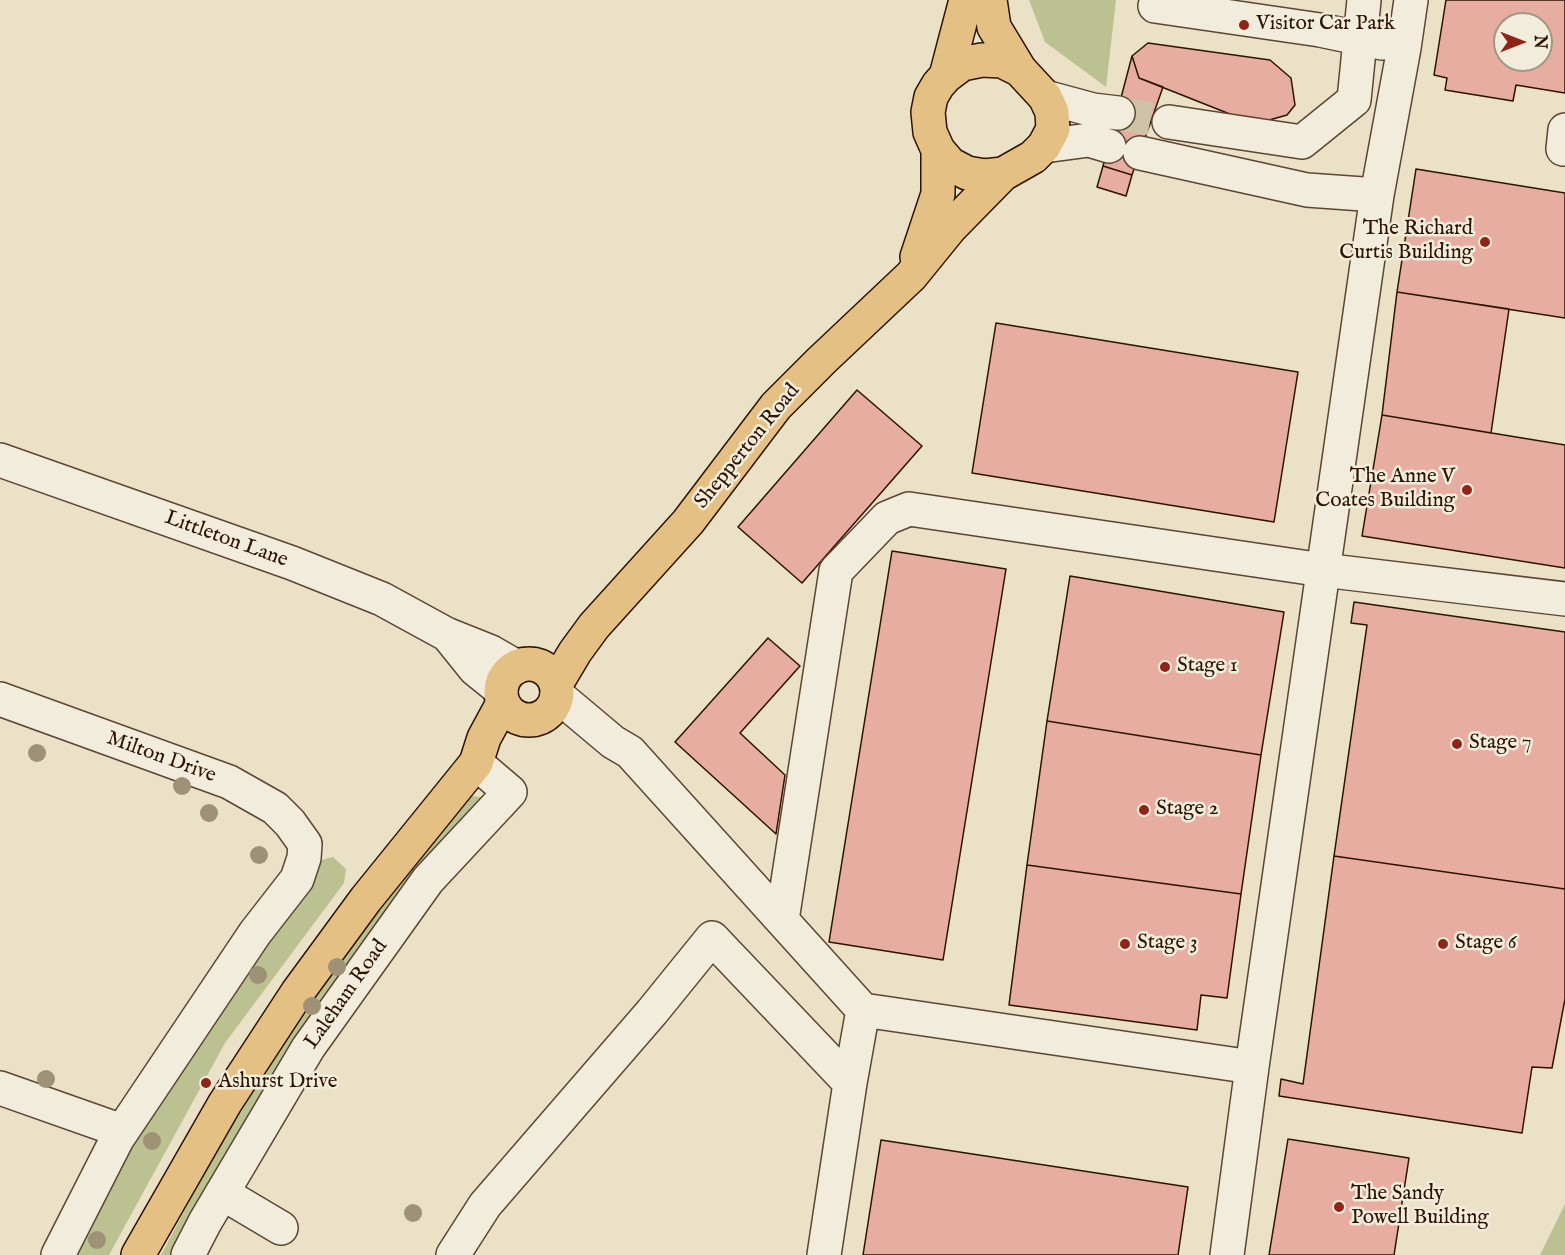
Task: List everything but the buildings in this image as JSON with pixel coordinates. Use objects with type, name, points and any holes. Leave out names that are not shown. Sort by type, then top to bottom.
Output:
[{"type":"main road","name":"Shepperton Road","points":[[946,76],[966,0]]},
{"type":"main road","name":"Shepperton Road","points":[[531,693],[568,642],[594,626],[688,522],[776,406],[911,276],[950,228],[1004,174],[1033,157],[1044,146],[1053,129],[1054,120],[1046,97],[1020,70],[994,27],[990,0]]},
{"type":"main road","name":"Shepperton Road","points":[[1004,174],[985,176],[967,173],[950,164],[938,150],[930,132],[928,112],[931,97],[946,76],[962,64],[982,60],[1002,61],[1020,70]]},
{"type":"main road","name":"Shepperton Road","points":[[911,276],[938,194],[938,150]]},
{"type":"main road","name":"Laleham Road","points":[[138,1255],[225,1103],[297,993],[366,899],[476,763],[494,757],[531,693]]},
{"type":"street","points":[[1364,0],[1354,100],[1302,142],[1160,121],[1377,195]]},
{"type":"street","points":[[1227,1255],[1377,195],[1411,0]]},
{"type":"street","points":[[1155,6],[1320,30],[1404,48]]},
{"type":"street","points":[[1046,97],[1093,110],[1118,113]]},
{"type":"street","points":[[1565,130],[1563,149],[1565,149]]},
{"type":"street","points":[[1044,146],[1089,140],[1109,146]]},
{"type":"street","points":[[1140,153],[1307,190],[1377,195]]},
{"type":"street","name":"Littleton Lane","points":[[0,460],[302,567],[382,599],[446,634],[475,669],[531,693],[630,752],[863,1010]]},
{"type":"street","points":[[782,920],[836,571],[887,518],[909,509],[1323,570],[1565,599]]},
{"type":"street","name":"Milton Drive","points":[[0,699],[229,782],[275,808],[305,844],[304,858],[297,879],[255,933],[122,1131]]},
{"type":"street","name":"Laleham Road","points":[[188,1255],[308,1048],[428,880],[510,792],[476,763]]},
{"type":"street","points":[[453,1255],[485,1205],[652,1012],[712,938],[849,1083]]},
{"type":"street","points":[[824,1255],[849,1083],[863,1010],[1252,1067]]},
{"type":"street","points":[[0,1088],[122,1131],[58,1255]]},
{"type":"street","points":[[222,1193],[281,1228]]},
{"type":"green space","points":[[1029,0],[1116,0],[1106,87],[1045,42]]},
{"type":"green space","points":[[472,796],[481,797],[483,804],[177,1255],[161,1255],[238,1110],[317,986],[411,864]]},
{"type":"green space","points":[[333,857],[346,869],[344,883],[225,1043],[109,1255],[75,1255],[161,1089],[179,1060],[321,860]]},
{"type":"green space","points":[[1565,1204],[1565,1255],[1540,1255]]},
{"type":"tunnel","points":[[1118,113],[1152,119]]},
{"type":"place","name":"Visitor Car Park","points":[[1244,25]]},
{"type":"place","name":"The Richard Curtis Building","points":[[1485,242]]},
{"type":"place","name":"The Anne V Coates Building","points":[[1467,490]]},
{"type":"place","name":"Stage 1","points":[[1165,667]]},
{"type":"place","name":"Stage 7","points":[[1457,744]]},
{"type":"place","name":"Stage 2","points":[[1144,810]]},
{"type":"place","name":"Stage 3","points":[[1125,944]]},
{"type":"place","name":"Stage 6","points":[[1443,944]]},
{"type":"place","name":"Ashurst Drive","points":[[206,1083]]},
{"type":"place","name":"The Sandy Powell Building","points":[[1339,1207]]}]
